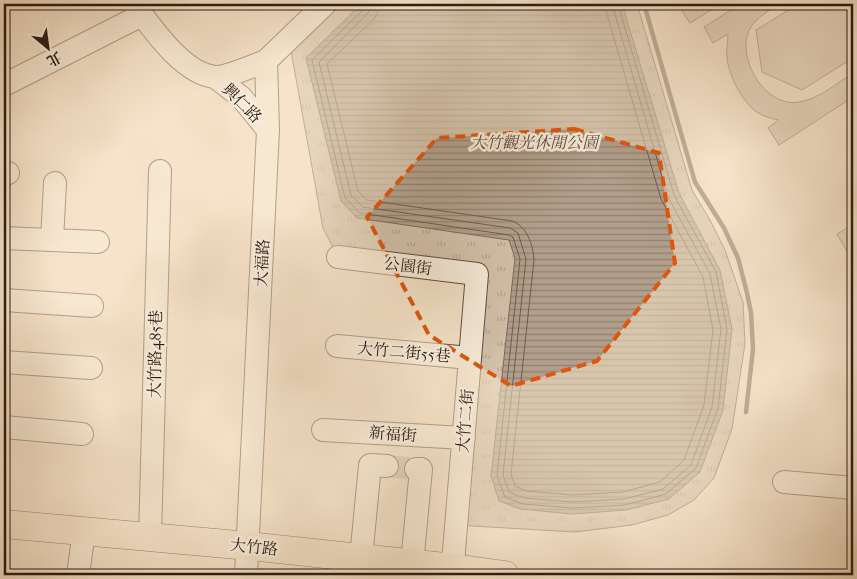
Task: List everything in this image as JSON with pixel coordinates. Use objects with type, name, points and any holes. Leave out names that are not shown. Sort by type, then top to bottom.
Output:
[{"type":"main road","name":"大竹路","points":[[4,524],[249,546],[412,564],[453,572],[505,575]]},
{"type":"street","points":[[266,61],[325,4]]},
{"type":"street","points":[[4,85],[138,9]]},
{"type":"street","name":"興仁路","points":[[138,9],[170,51],[195,70],[216,77],[241,97],[268,130]]},
{"type":"street","name":"興仁路","points":[[216,77],[266,61]]},
{"type":"street","name":"大福路","points":[[246,575],[249,546],[268,130],[266,61]]},
{"type":"street","name":"大竹路485巷","points":[[150,537],[160,171]]},
{"type":"street","points":[[52,240],[55,183]]},
{"type":"street","points":[[4,238],[98,242]]},
{"type":"street","name":"公園街","points":[[338,257],[477,274]]},
{"type":"street","name":"大竹二街","points":[[453,572],[477,274]]},
{"type":"street","points":[[4,300],[92,306]]},
{"type":"street","name":"大竹二街55巷","points":[[337,346],[470,358]]},
{"type":"street","points":[[4,362],[91,368]]},
{"type":"street","points":[[4,427],[82,434]]},
{"type":"street","name":"新福街","points":[[323,430],[464,438]]},
{"type":"street","points":[[361,558],[370,465],[387,466]]},
{"type":"street","points":[[412,564],[421,469],[416,469]]},
{"type":"street","points":[[784,482],[853,488]]},
{"type":"street","points":[[78,575],[84,531]]},
{"type":"highlighted area","points":[[574,129],[659,153],[675,263],[597,361],[511,386],[429,335],[367,217],[437,138]]},
{"type":"green space","name":"大竹觀光休閒公園","points":[[341,4],[637,4],[692,190],[725,250],[743,302],[745,344],[732,429],[714,478],[694,500],[668,515],[632,525],[575,532],[455,525],[482,272],[336,253],[323,228],[291,51]]},
{"type":"green space","points":[[677,4],[721,4],[690,23]]},
{"type":"green space","points":[[740,4],[779,4],[752,25],[747,36],[746,47],[752,71],[758,82],[767,91],[776,98],[787,102],[799,102],[814,98],[853,73],[853,97],[779,145],[768,128],[779,120],[754,110],[743,97],[734,81],[727,57],[728,34],[713,43],[704,27]]},
{"type":"green space","points":[[798,4],[853,4],[853,58],[802,90],[762,72],[756,30]]},
{"type":"green space","points":[[853,224],[853,262],[837,234]]},
{"type":"water","name":"大竹觀光休閒公園","points":[[363,4],[622,4],[679,193],[720,270],[732,329],[723,410],[700,472],[669,499],[626,510],[572,514],[521,509],[499,501],[491,476],[515,258],[509,240],[357,218],[341,201],[306,58]]},
{"type":"waterway","points":[[644,4],[695,182],[724,228],[738,258],[747,293],[751,313],[753,349],[746,412]]},
{"type":"tunnel","points":[[387,466],[416,469]]}]
